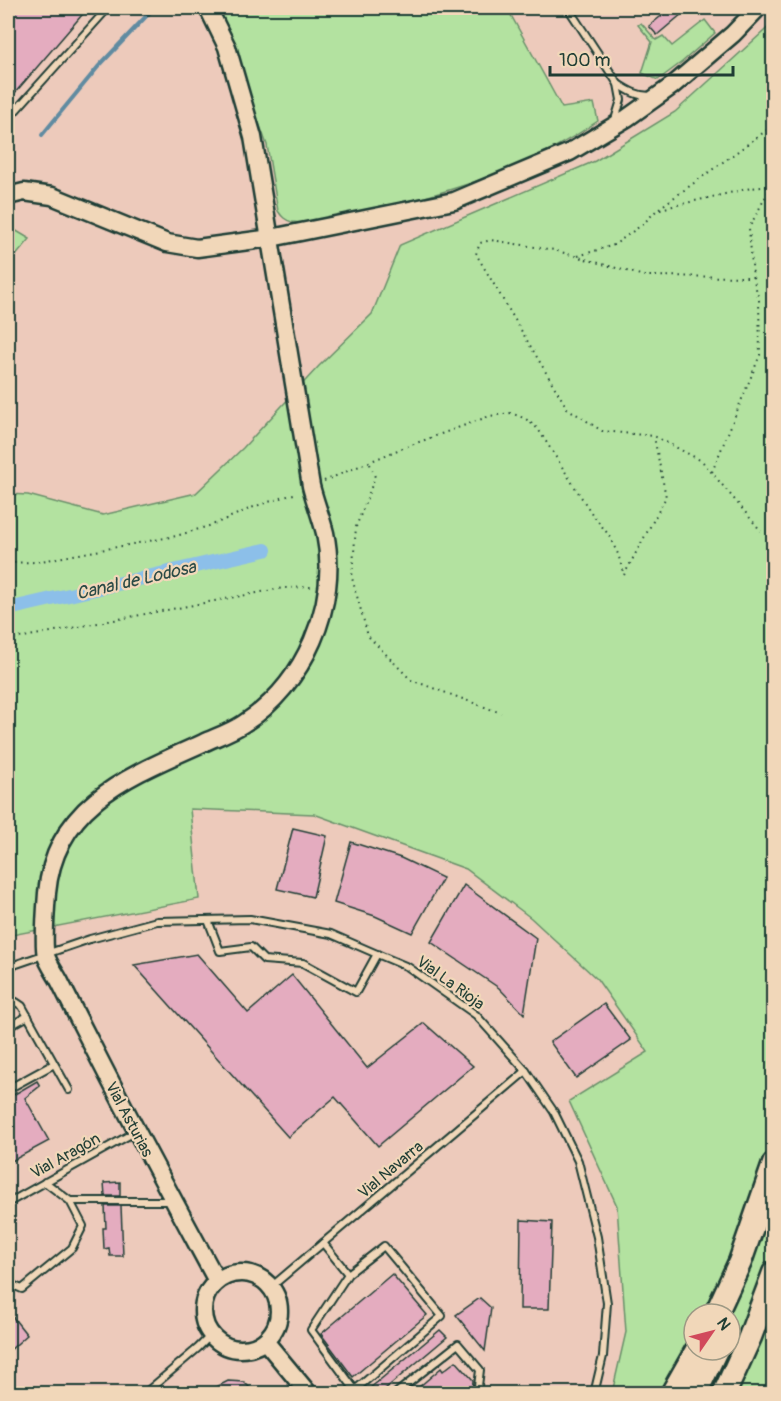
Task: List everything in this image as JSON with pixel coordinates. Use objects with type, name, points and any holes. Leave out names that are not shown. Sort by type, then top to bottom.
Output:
[{"type":"highway","points":[[722,1302],[740,1262],[774,1164]]},
{"type":"highway","points":[[736,1302],[749,1269],[774,1188]]},
{"type":"highway","points":[[724,1394],[750,1337],[774,1273]]},
{"type":"highway","points":[[740,1394],[774,1306]]},
{"type":"highway","points":[[672,1394],[690,1362]]},
{"type":"highway","points":[[695,1394],[710,1362]]},
{"type":"street","points":[[46,955],[46,902],[49,873],[57,849],[83,811],[128,777],[243,724],[266,706],[284,689],[300,666],[322,616],[327,589],[328,565],[325,534],[311,486],[253,137],[227,47],[208,8]]},
{"type":"street","points":[[8,196],[24,192],[52,196],[166,243],[197,248],[271,238],[454,201],[570,152],[609,129],[660,95],[733,34],[758,8]]},
{"type":"street","name":"Vial Asturias","points":[[46,955],[136,1131],[217,1281]]},
{"type":"street","points":[[245,1273],[260,1277],[271,1287],[278,1300],[279,1315],[275,1330],[265,1341],[252,1348],[237,1349],[223,1345],[211,1335],[204,1322],[203,1307],[207,1292],[217,1281],[230,1274],[245,1273]]},
{"type":"street","points":[[265,1341],[309,1394]]},
{"type":"lane","points":[[8,14],[13,8]]},
{"type":"lane","points":[[8,119],[108,8]]},
{"type":"lane","points":[[568,8],[618,84],[621,100],[614,123],[609,129]]},
{"type":"lane","points":[[618,84],[640,96],[660,95]]},
{"type":"lane","name":"Vial La Rioja","points":[[8,967],[90,939],[157,921],[250,919],[331,934],[408,967],[476,1015],[526,1071],[554,1112],[578,1161],[597,1237],[607,1303],[603,1356],[594,1394]]},
{"type":"lane","points":[[208,920],[220,951],[251,947],[264,960],[303,963],[356,992],[377,954]]},
{"type":"lane","points":[[8,999],[22,1006],[69,1090]]},
{"type":"lane","points":[[8,1027],[28,1016]]},
{"type":"lane","points":[[8,1082],[10,1088],[54,1064]]},
{"type":"lane","name":"Vial Navarra","points":[[271,1287],[526,1071]]},
{"type":"lane","name":"Vial Aragón","points":[[8,1203],[136,1131]]},
{"type":"lane","points":[[8,1283],[22,1289],[72,1248],[83,1226],[70,1201],[45,1182]]},
{"type":"lane","points":[[70,1201],[174,1201]]},
{"type":"lane","points":[[322,1244],[348,1274]]},
{"type":"lane","points":[[384,1246],[442,1316],[355,1390],[310,1330],[348,1274],[384,1246]]},
{"type":"lane","points":[[144,1394],[211,1335]]},
{"type":"lane","points":[[395,1394],[458,1344],[480,1370],[477,1394]]},
{"type":"path","points":[[578,256],[614,245],[643,224],[658,209],[774,125]]},
{"type":"path","points":[[712,472],[760,355],[759,300],[753,277],[749,228],[774,181]]},
{"type":"path","points":[[658,209],[751,188],[772,186]]},
{"type":"path","points":[[753,277],[644,276],[578,256],[491,240],[480,243],[476,254],[567,408],[602,431],[654,436],[702,461],[761,531]]},
{"type":"path","points":[[8,563],[36,562],[176,536],[212,525],[256,506],[292,496],[400,449],[490,416],[511,413],[526,418],[538,429],[592,514],[608,534],[618,554],[624,576],[666,497],[654,436]]},
{"type":"path","points":[[370,463],[375,477],[356,527],[352,578],[368,636],[411,680],[501,713]]},
{"type":"path","points":[[8,640],[283,588],[327,589]]},
{"type":"shaded area","points":[[8,8],[773,8],[774,23],[675,112],[595,161],[400,245],[372,314],[319,366],[243,448],[196,493],[103,515],[28,495],[8,494],[8,265],[30,240],[8,226]]},
{"type":"shaded area","points":[[189,808],[314,814],[466,869],[549,932],[597,979],[648,1052],[569,1101],[617,1206],[626,1332],[612,1393],[8,1393],[8,926],[13,935],[199,899]]},
{"type":"green space","points":[[217,8],[507,8],[562,108],[594,103],[598,121],[532,159],[470,184],[346,216],[312,222],[292,222],[278,211],[267,145]]},
{"type":"green space","points":[[705,20],[715,33],[682,62],[658,80],[642,73],[652,42],[638,25],[641,23],[656,40],[663,36],[672,46]]},
{"type":"green space","points":[[773,23],[773,1393],[612,1393],[626,1332],[617,1206],[569,1101],[648,1052],[597,979],[531,918],[466,869],[314,814],[190,809],[199,899],[12,935],[8,926],[8,494],[28,495],[103,515],[196,493],[243,448],[319,366],[372,314],[400,245],[595,161],[675,112]]},
{"type":"green space","points":[[8,226],[30,239],[8,265]]},
{"type":"building","points":[[18,8],[88,8],[14,94],[8,89],[8,19]]},
{"type":"building","points":[[671,8],[689,8],[657,35],[649,26]]},
{"type":"building","points":[[293,828],[327,836],[313,897],[277,889]]},
{"type":"building","points":[[351,842],[401,858],[443,878],[412,933],[375,916],[334,903]]},
{"type":"building","points":[[464,885],[536,938],[524,1014],[499,988],[431,942]]},
{"type":"building","points":[[197,954],[248,1013],[292,975],[367,1068],[424,1023],[473,1066],[378,1146],[335,1097],[288,1137],[134,965]]},
{"type":"building","points":[[604,1004],[631,1040],[576,1078],[550,1042]]},
{"type":"building","points":[[37,1081],[40,1086],[25,1098],[49,1141],[8,1163],[8,1098]]},
{"type":"building","points":[[120,1182],[120,1196],[105,1196],[104,1183]]},
{"type":"building","points":[[105,1206],[121,1206],[123,1256],[110,1256],[109,1248],[104,1249]]},
{"type":"building","points":[[521,1220],[552,1222],[549,1309],[520,1309]]},
{"type":"building","points":[[392,1274],[427,1315],[353,1377],[321,1334]]},
{"type":"building","points":[[480,1298],[491,1308],[485,1351],[456,1315]]},
{"type":"building","points":[[8,1311],[27,1335],[8,1352]]},
{"type":"building","points":[[440,1330],[447,1337],[379,1394],[363,1394]]},
{"type":"building","points":[[456,1361],[473,1380],[472,1394],[411,1394],[441,1368],[443,1371]]},
{"type":"building","points":[[228,1381],[244,1382],[256,1394],[203,1394]]},
{"type":"waterway","points":[[42,135],[98,67],[154,8]]},
{"type":"waterway","name":"Canal de Lodosa","points":[[8,609],[265,550]]}]
